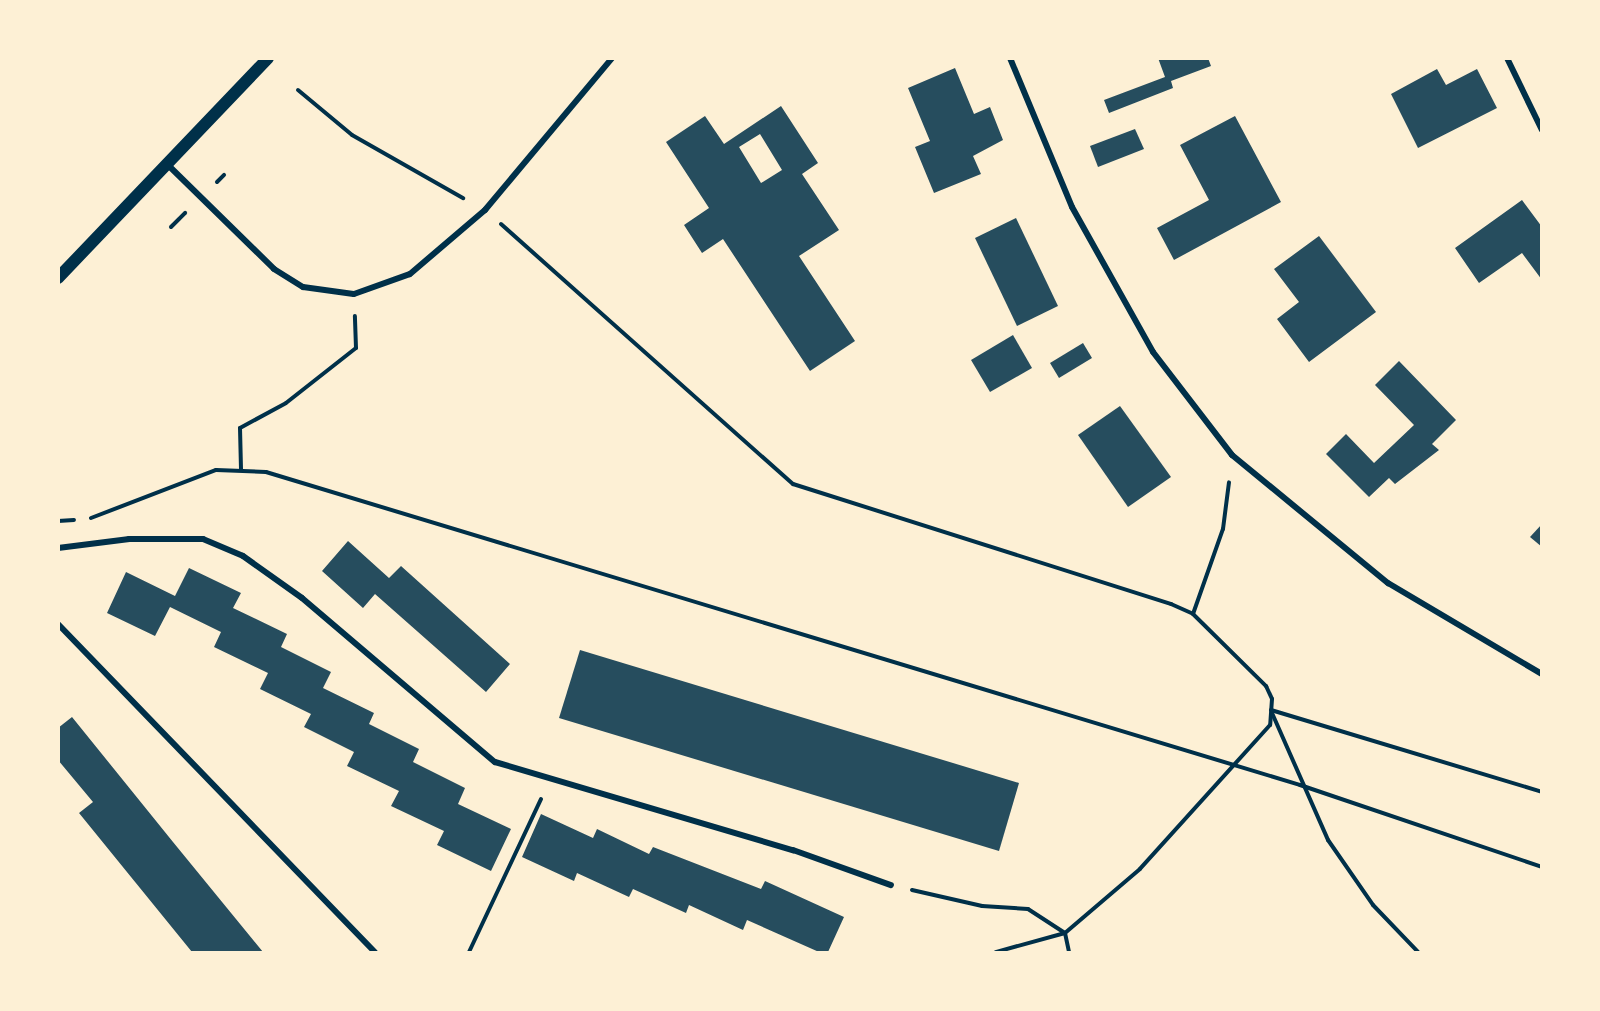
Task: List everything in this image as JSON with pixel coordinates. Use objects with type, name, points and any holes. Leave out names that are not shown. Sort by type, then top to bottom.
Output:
[{"type":"main road","points":[[58,279],[169,166],[268,58]]},
{"type":"street","points":[[169,166],[274,269],[303,287],[354,294],[410,274],[485,210],[612,58]]},
{"type":"street","points":[[1010,58],[1072,207],[1147,342],[1232,455],[1388,583],[1542,674]]},
{"type":"street","points":[[1507,58],[1542,130]]},
{"type":"street","points":[[58,548],[129,539],[203,539],[243,556],[302,598],[495,762],[782,847],[891,885]]},
{"type":"street","points":[[58,624],[375,952]]},
{"type":"path","points":[[298,90],[352,135],[485,210],[793,484],[1193,614],[1266,686],[1271,710],[1300,785],[1328,840],[1373,905],[1418,952]]},
{"type":"path","points":[[240,469],[240,428],[286,403],[356,348],[354,294]]},
{"type":"path","points":[[1193,614],[1223,530],[1232,455]]},
{"type":"path","points":[[58,521],[110,515],[216,470],[240,469],[266,472],[1300,785],[1542,867]]},
{"type":"path","points":[[996,952],[1065,933],[1140,869],[1236,766],[1270,725],[1271,710]]},
{"type":"path","points":[[1271,710],[1542,792]]},
{"type":"path","points":[[468,952],[550,779]]},
{"type":"path","points":[[891,885],[982,906],[1028,909],[1065,933],[1069,952]]},
{"type":"building","points":[[1158,58],[1208,58],[1211,66],[1171,81],[1173,88],[1109,113],[1104,100],[1165,77]]},
{"type":"building","points":[[955,68],[974,114],[990,107],[1003,140],[973,156],[981,174],[934,193],[915,147],[930,141],[908,88]]},
{"type":"building","points":[[1437,69],[1446,85],[1477,69],[1497,108],[1418,148],[1391,94]]},
{"type":"building","points":[[781,106],[818,163],[802,174],[839,230],[799,256],[855,341],[810,371],[723,239],[702,253],[684,225],[709,208],[666,142],[705,116],[724,144]],"holes":[[[760,134],[782,170],[761,183],[739,147]]]},
{"type":"building","points":[[1235,116],[1281,202],[1174,260],[1157,228],[1209,200],[1180,145]]},
{"type":"building","points":[[1135,129],[1144,149],[1098,167],[1090,146]]},
{"type":"building","points":[[1522,200],[1542,227],[1542,280],[1522,253],[1479,283],[1455,248]]},
{"type":"building","points":[[1016,218],[1058,306],[1017,326],[975,238]]},
{"type":"building","points":[[1319,236],[1376,312],[1309,362],[1277,319],[1299,302],[1274,269]]},
{"type":"building","points":[[1013,335],[1032,368],[990,392],[971,360]]},
{"type":"building","points":[[1083,343],[1092,358],[1059,378],[1050,363]]},
{"type":"building","points":[[1399,361],[1456,420],[1432,444],[1439,450],[1395,484],[1389,478],[1369,497],[1326,454],[1346,434],[1374,463],[1414,425],[1375,385]]},
{"type":"building","points":[[1120,406],[1171,477],[1128,507],[1078,435]]},
{"type":"building","points":[[1542,524],[1542,547],[1530,537]]},
{"type":"building","points":[[348,541],[389,578],[401,566],[510,664],[486,692],[375,594],[363,608],[322,571]]},
{"type":"building","points":[[189,568],[241,593],[233,608],[287,634],[281,647],[331,672],[323,688],[374,713],[369,724],[419,749],[413,762],[465,788],[458,804],[511,829],[491,871],[437,845],[444,831],[391,806],[399,791],[347,766],[354,752],[304,727],[311,714],[260,689],[268,673],[214,647],[221,632],[170,607],[155,636],[107,613],[126,572],[175,596]]},
{"type":"building","points":[[580,650],[1019,783],[999,851],[559,718]]},
{"type":"building","points":[[72,717],[263,952],[192,952],[79,813],[93,802],[58,760],[58,728]]},
{"type":"building","points":[[541,814],[593,838],[597,829],[649,854],[653,847],[761,889],[765,881],[844,917],[828,952],[819,952],[747,920],[743,930],[689,905],[686,913],[633,889],[629,897],[577,873],[574,881],[522,857]]}]
